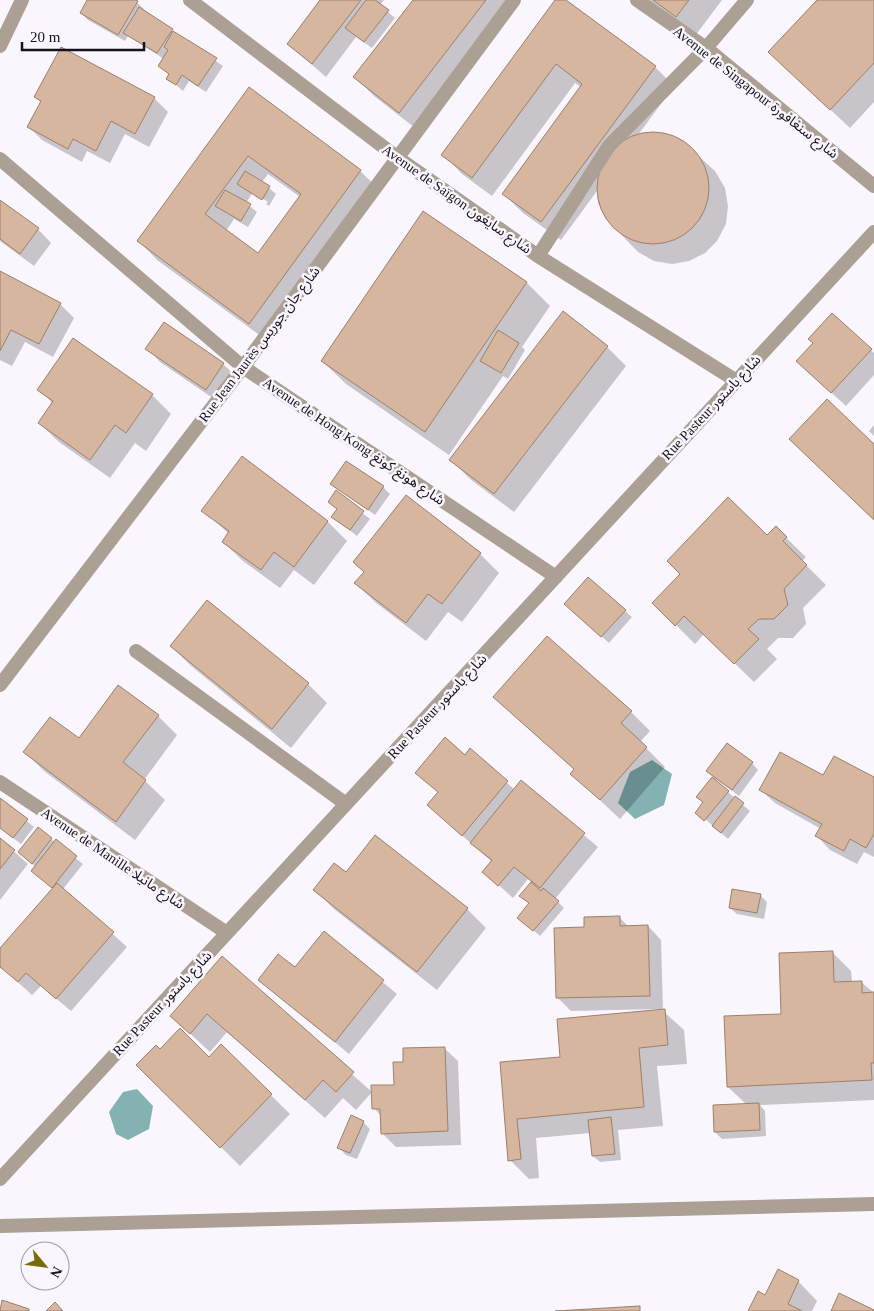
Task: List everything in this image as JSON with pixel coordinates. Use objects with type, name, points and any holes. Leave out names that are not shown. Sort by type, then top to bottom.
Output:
[{"type":"street","points":[[0,46],[22,0]]},
{"type":"street","name":"Avenue de Saïgon شارع سايغون","points":[[190,0],[398,158],[538,256],[736,380]]},
{"type":"street","name":"Rue Jean Jaurès شارع جان جوريس","points":[[0,685],[243,367],[514,0]]},
{"type":"street","name":"Avenue de Singapour شارع سنغافورة","points":[[637,0],[706,48],[874,186]]},
{"type":"street","points":[[538,256],[609,146],[706,48],[746,0]]},
{"type":"street","name":"Avenue de Hong Kong شارع هونغ كونغ","points":[[0,159],[243,367],[556,577]]},
{"type":"street","name":"Rue Pasteur شارع باستور","points":[[0,1180],[874,232]]},
{"type":"street","points":[[136,651],[346,804]]},
{"type":"street","name":"Avenue de Manille شارع مانيلا","points":[[0,782],[227,933]]},
{"type":"street","points":[[0,1226],[874,1204]]},
{"type":"water","points":[[652,760],[672,774],[664,805],[635,819],[618,803],[630,772]]},
{"type":"water","points":[[137,1089],[153,1106],[149,1129],[128,1140],[116,1134],[109,1112],[123,1092]]},
{"type":"building","points":[[87,0],[138,1],[118,35],[80,13]]},
{"type":"building","points":[[320,0],[361,0],[312,64],[287,44]]},
{"type":"building","points":[[366,0],[375,0],[389,10],[364,42],[345,28]]},
{"type":"building","points":[[413,0],[486,0],[399,113],[353,77]]},
{"type":"building","points":[[555,0],[566,0],[656,66],[541,222],[502,194],[582,84],[556,64],[472,178],[441,155]]},
{"type":"building","points":[[653,0],[689,0],[676,17]]},
{"type":"building","points":[[817,0],[874,0],[874,63],[830,110],[768,52]]},
{"type":"building","points":[[139,7],[173,29],[157,53],[123,33]]},
{"type":"building","points":[[173,31],[217,58],[198,86],[182,75],[176,85],[166,79],[169,74],[158,66],[168,50],[164,47]]},
{"type":"building","points":[[61,47],[155,97],[135,134],[111,121],[96,151],[73,139],[68,149],[27,127],[41,101],[34,97]]},
{"type":"building","points":[[249,87],[361,170],[249,324],[137,241]],"holes":[[[248,156],[301,194],[258,253],[205,214]]]},
{"type":"building","points":[[653,132],[675,136],[693,148],[705,166],[709,188],[705,210],[693,228],[675,240],[653,244],[631,240],[613,228],[601,210],[597,188],[601,166],[613,148],[631,136]]},
{"type":"building","points":[[245,171],[270,186],[262,200],[237,184]]},
{"type":"building","points":[[225,190],[251,204],[241,221],[215,206]]},
{"type":"building","points":[[0,200],[39,228],[20,254],[0,239]]},
{"type":"building","points":[[423,211],[527,282],[425,432],[321,361]]},
{"type":"building","points":[[0,271],[61,303],[39,344],[11,330],[0,351]]},
{"type":"building","points":[[563,311],[608,346],[494,494],[449,460]]},
{"type":"building","points":[[832,313],[872,349],[831,393],[796,361],[813,343],[808,339]]},
{"type":"building","points":[[164,322],[224,363],[206,390],[145,349]]},
{"type":"building","points":[[498,330],[519,343],[501,373],[480,361]]},
{"type":"building","points":[[73,338],[153,394],[126,433],[115,425],[90,460],[38,423],[53,401],[37,390]]},
{"type":"building","points":[[827,399],[874,444],[874,520],[789,439]]},
{"type":"building","points":[[242,456],[328,521],[294,567],[274,552],[261,570],[222,542],[229,531],[201,511]]},
{"type":"building","points":[[346,461],[384,486],[368,510],[330,484]]},
{"type":"building","points":[[336,490],[364,511],[350,530],[331,517],[337,509],[328,502]]},
{"type":"building","points":[[406,495],[481,553],[442,604],[428,594],[406,623],[354,583],[364,572],[353,562]]},
{"type":"building","points":[[728,497],[767,535],[776,526],[787,537],[783,541],[807,565],[784,589],[788,605],[774,619],[759,619],[748,629],[759,639],[734,664],[684,616],[675,626],[652,603],[680,574],[667,561]]},
{"type":"building","points":[[588,577],[626,610],[601,637],[564,604]]},
{"type":"building","points":[[207,600],[309,683],[272,729],[170,646]]},
{"type":"building","points":[[547,636],[632,711],[621,723],[647,747],[600,800],[570,774],[574,769],[493,697]]},
{"type":"building","points":[[118,685],[159,715],[123,762],[146,780],[116,822],[23,752],[50,717],[79,738]]},
{"type":"building","points":[[445,737],[465,755],[470,748],[508,781],[462,836],[427,805],[438,792],[415,773]]},
{"type":"building","points":[[727,743],[753,762],[732,790],[706,771]]},
{"type":"building","points":[[780,752],[823,775],[834,756],[874,777],[874,834],[866,848],[850,839],[844,851],[815,836],[822,824],[759,790]]},
{"type":"building","points":[[712,777],[729,791],[704,821],[695,813],[703,802],[696,797]]},
{"type":"building","points":[[521,780],[585,833],[540,888],[514,867],[498,886],[482,872],[492,860],[470,843]]},
{"type":"building","points":[[735,796],[744,803],[721,833],[712,826]]},
{"type":"building","points":[[0,798],[28,819],[13,838],[0,828]]},
{"type":"building","points":[[38,827],[52,838],[32,864],[18,852]]},
{"type":"building","points":[[375,835],[468,908],[417,972],[313,890],[334,863],[346,872]]},
{"type":"building","points":[[0,838],[15,850],[0,869]]},
{"type":"building","points":[[56,839],[77,856],[52,888],[31,871]]},
{"type":"building","points":[[531,882],[541,891],[543,888],[559,901],[533,931],[517,918],[529,903],[519,896]]},
{"type":"building","points":[[57,883],[114,932],[56,999],[26,973],[18,982],[0,967],[0,948]]},
{"type":"building","points":[[732,889],[761,894],[757,913],[729,908]]},
{"type":"building","points":[[620,916],[620,926],[648,925],[650,996],[556,998],[554,928],[584,927],[584,917]]},
{"type":"building","points":[[324,931],[384,980],[335,1042],[258,980],[278,954],[295,967]]},
{"type":"building","points":[[833,951],[834,982],[862,981],[862,993],[874,992],[874,1063],[871,1063],[872,1080],[727,1087],[724,1016],[781,1014],[779,953]]},
{"type":"building","points":[[222,956],[354,1072],[336,1092],[323,1080],[305,1100],[207,1014],[190,1034],[170,1016]]},
{"type":"building","points":[[665,1009],[668,1045],[639,1048],[644,1107],[517,1119],[521,1159],[508,1161],[500,1062],[560,1057],[557,1019]]},
{"type":"building","points":[[180,1028],[209,1057],[221,1044],[272,1094],[220,1148],[136,1065],[156,1045],[160,1049]]},
{"type":"building","points":[[445,1047],[448,1131],[381,1134],[380,1109],[372,1109],[371,1085],[394,1085],[393,1062],[403,1062],[403,1048]]},
{"type":"building","points":[[759,1103],[760,1130],[714,1132],[713,1105]]},
{"type":"building","points":[[351,1115],[364,1121],[350,1153],[337,1148]]},
{"type":"building","points":[[611,1117],[615,1154],[592,1156],[588,1120]]},
{"type":"building","points":[[778,1269],[799,1280],[788,1304],[802,1311],[748,1311],[758,1291],[765,1295]]},
{"type":"building","points":[[839,1293],[874,1310],[874,1311],[831,1311]]},
{"type":"building","points":[[2,1300],[29,1309],[29,1311],[0,1311]]},
{"type":"building","points":[[55,1302],[63,1311],[46,1311]]},
{"type":"building","points":[[640,1306],[640,1311],[555,1311]]}]
